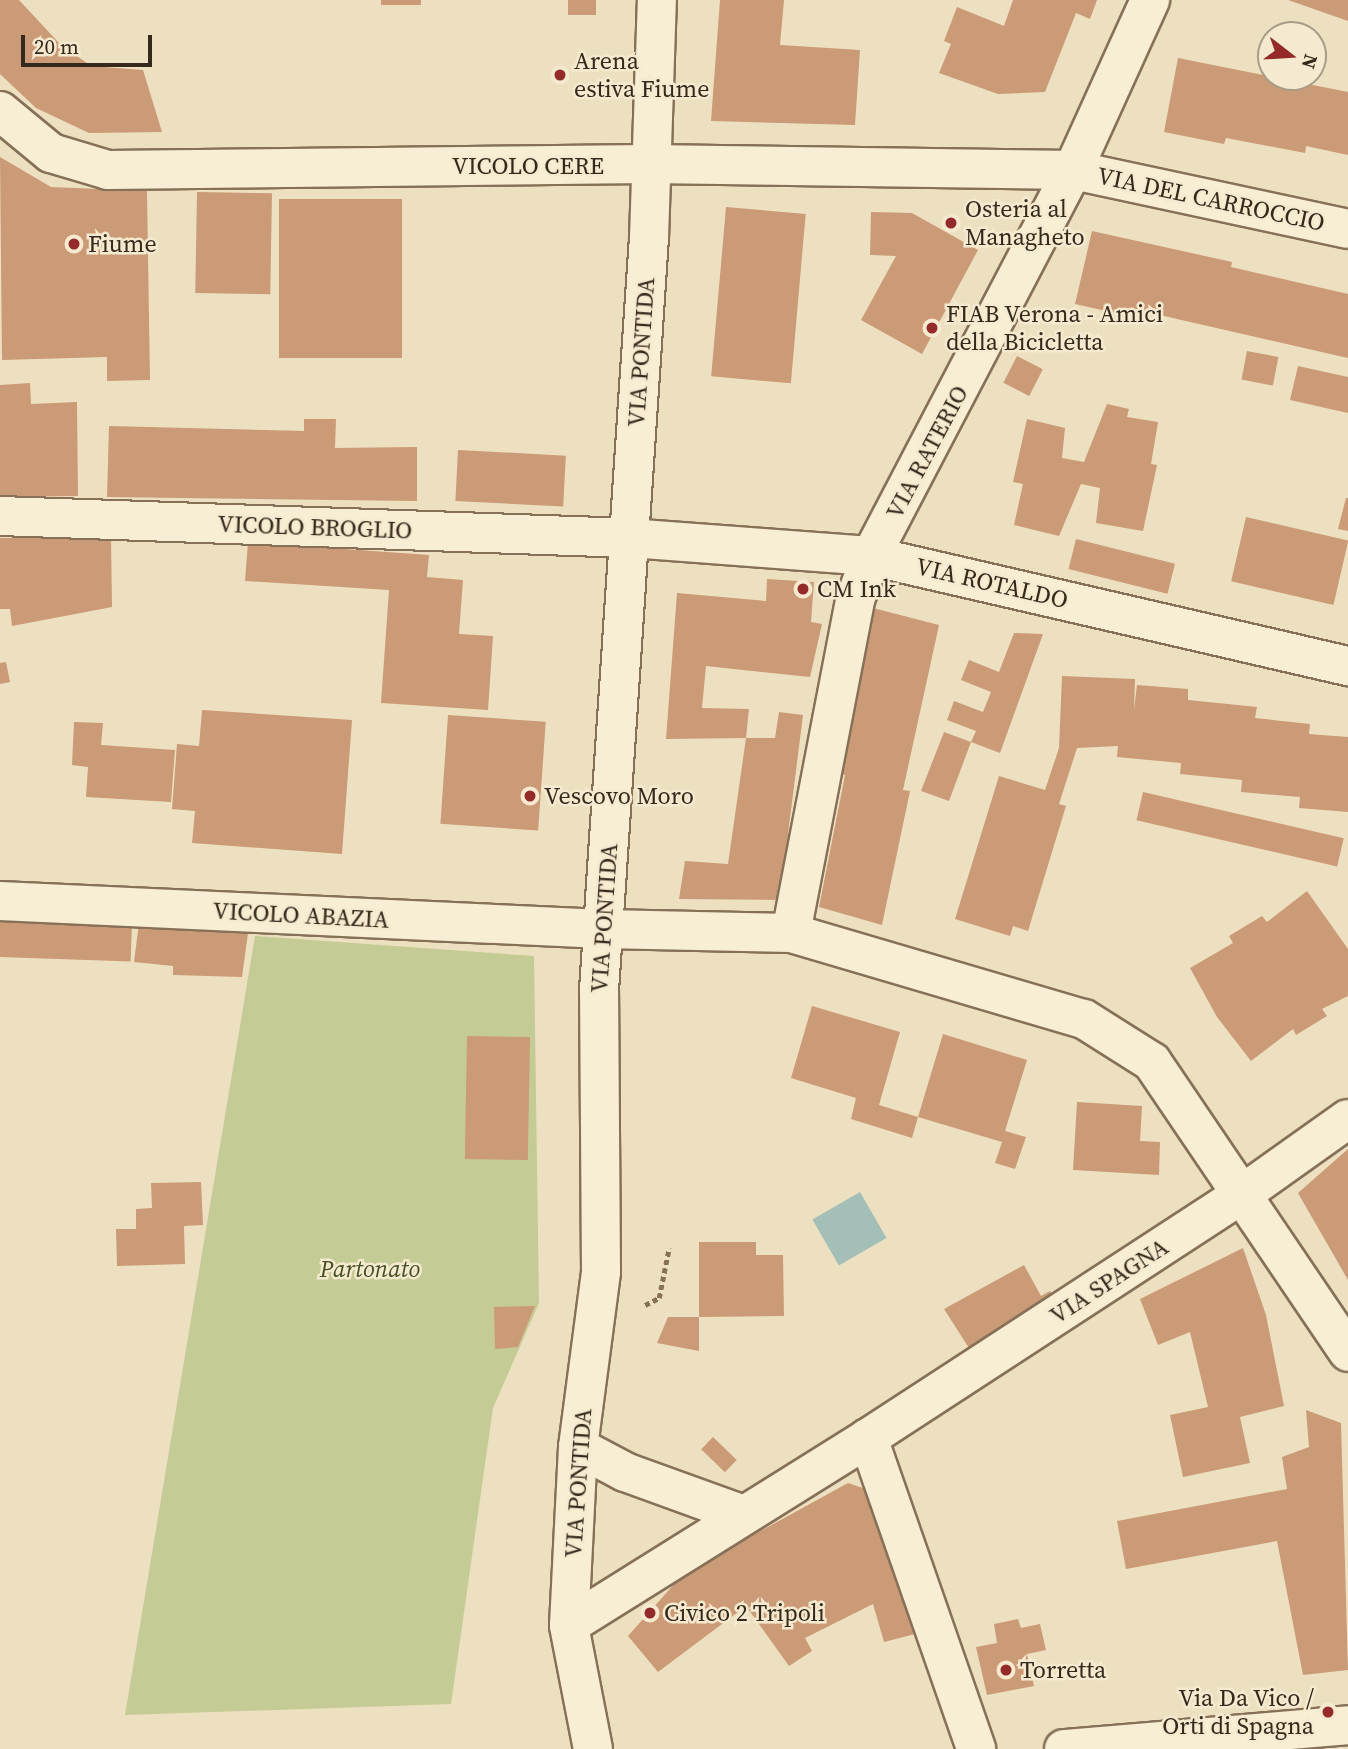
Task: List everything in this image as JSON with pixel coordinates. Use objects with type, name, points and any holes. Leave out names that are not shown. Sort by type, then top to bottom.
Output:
[{"type":"street","name":"VIA PONTIDA","points":[[593,1749],[569,1625],[578,1447],[601,1272],[599,990],[631,538],[657,0]]},
{"type":"street","name":"VIA RATERIO","points":[[791,933],[856,597],[872,556],[1073,170],[1150,0]]},
{"type":"street","name":"VICOLO CERE","points":[[0,111],[51,153],[108,170],[650,164],[1073,170]]},
{"type":"street","name":"VIA DEL CARROCCIO","points":[[1073,170],[1348,229]]},
{"type":"street","name":"VICOLO BROGLIO","points":[[0,516],[631,538]]},
{"type":"street","name":"VIA ROTALDO","points":[[631,538],[872,556],[1348,666]]},
{"type":"street","name":"VICOLO ABAZIA","points":[[0,901],[603,929],[791,933],[1084,1019],[1152,1062],[1348,1352]]},
{"type":"street","name":"VIA SPAGNA","points":[[569,1625],[741,1514],[868,1438],[1241,1195],[1348,1119]]},
{"type":"street","points":[[868,1438],[976,1749]]},
{"type":"street","points":[[578,1447],[625,1472],[741,1514]]},
{"type":"street","points":[[1064,1749],[1348,1725]]},
{"type":"path","points":[[645,1305],[659,1298],[669,1248]]},
{"type":"green space","name":"Partonato","points":[[255,936],[534,956],[539,1303],[493,1408],[451,1704],[125,1715]]},
{"type":"water","points":[[860,1192],[886,1238],[839,1265],[812,1220]]},
{"type":"building","points":[[0,0],[19,0],[60,44],[91,66],[143,70],[162,132],[89,133],[36,108],[0,74]]},
{"type":"building","points":[[381,0],[421,0],[421,5],[381,5]]},
{"type":"building","points":[[568,0],[596,0],[596,15],[568,15]]},
{"type":"building","points":[[720,0],[784,0],[780,45],[860,50],[855,125],[711,121]]},
{"type":"building","points":[[1013,0],[1097,0],[1090,19],[1076,13],[1045,92],[998,94],[939,73],[951,44],[944,41],[957,7],[1004,26]]},
{"type":"building","points":[[1288,0],[1348,0],[1348,21]]},
{"type":"building","points":[[1178,58],[1257,74],[1257,91],[1327,91],[1327,88],[1348,92],[1348,155],[1306,146],[1305,153],[1226,138],[1224,144],[1164,132]]},
{"type":"building","name":"Fiume","points":[[0,157],[51,187],[147,191],[150,380],[107,381],[107,357],[2,360]]},
{"type":"building","points":[[197,192],[272,193],[270,294],[195,293]]},
{"type":"building","points":[[279,199],[402,199],[402,358],[279,358]]},
{"type":"building","points":[[726,207],[806,214],[791,383],[711,376]]},
{"type":"building","points":[[871,212],[912,213],[978,250],[922,354],[861,320],[896,256],[870,255]]},
{"type":"building","points":[[1092,231],[1232,262],[1231,267],[1348,294],[1348,358],[1138,310],[1137,318],[1075,304]]},
{"type":"building","points":[[1247,351],[1278,357],[1273,386],[1241,379]]},
{"type":"building","points":[[1017,356],[1043,369],[1029,396],[1003,383]]},
{"type":"building","points":[[1298,366],[1348,377],[1348,413],[1290,400]]},
{"type":"building","points":[[30,383],[31,404],[77,402],[78,496],[0,497],[0,385]]},
{"type":"building","points":[[1107,404],[1129,409],[1127,417],[1158,422],[1151,464],[1157,465],[1143,531],[1096,523],[1100,488],[1081,484],[1059,536],[1014,525],[1023,484],[1013,482],[1027,419],[1065,428],[1062,458],[1084,462]]},
{"type":"building","points":[[304,419],[336,419],[335,448],[417,447],[417,501],[107,497],[109,426],[304,431]]},
{"type":"building","points":[[458,450],[566,456],[563,507],[455,501]]},
{"type":"building","points":[[1348,498],[1348,531],[1338,529]]},
{"type":"building","points":[[1246,517],[1348,541],[1333,605],[1231,581]]},
{"type":"building","points":[[0,538],[111,538],[112,607],[12,626],[10,609],[0,609]]},
{"type":"building","points":[[1076,539],[1175,564],[1167,594],[1069,569]]},
{"type":"building","points":[[248,542],[429,555],[427,577],[463,580],[459,634],[493,636],[488,710],[381,703],[389,590],[245,581]]},
{"type":"building","points":[[767,579],[814,582],[811,622],[822,624],[810,677],[706,666],[702,708],[749,709],[746,738],[666,739],[677,593],[766,601]]},
{"type":"building","points":[[873,608],[939,625],[903,790],[910,791],[882,925],[819,907],[845,775],[836,773]]},
{"type":"building","points":[[1014,633],[1043,634],[1000,753],[971,742],[976,731],[947,720],[954,701],[983,712],[991,692],[961,680],[969,660],[999,672]]},
{"type":"building","points":[[6,662],[10,682],[0,684],[0,663]]},
{"type":"building","points":[[1062,676],[1135,679],[1134,710],[1137,685],[1188,689],[1188,700],[1257,707],[1255,718],[1310,724],[1309,734],[1348,737],[1348,812],[1299,808],[1300,797],[1241,792],[1242,780],[1180,774],[1181,763],[1117,757],[1118,746],[1077,748],[1059,804],[1066,806],[1028,931],[1013,926],[1010,936],[955,919],[999,776],[1045,790],[1059,748]]},
{"type":"building","points":[[202,710],[352,720],[342,854],[192,843],[195,811],[172,809],[177,744],[199,746]]},
{"type":"building","points":[[779,712],[803,715],[788,834],[803,836],[790,900],[679,899],[685,861],[728,864],[746,738],[775,738]]},
{"type":"building","points":[[448,715],[546,722],[538,831],[440,824]]},
{"type":"building","points":[[74,722],[103,723],[101,745],[175,750],[171,802],[86,797],[88,767],[72,765]]},
{"type":"building","points":[[944,732],[971,742],[949,801],[921,791]]},
{"type":"building","points":[[1143,792],[1344,838],[1337,867],[1136,820]]},
{"type":"building","points":[[1307,891],[1348,949],[1348,996],[1322,1009],[1327,1016],[1296,1035],[1293,1029],[1251,1061],[1217,1017],[1190,968],[1233,943],[1229,936],[1262,916],[1267,922]]},
{"type":"building","points":[[0,920],[132,925],[131,962],[0,957]]},
{"type":"building","points":[[139,923],[248,933],[242,977],[173,975],[173,966],[134,962]]},
{"type":"building","points":[[812,1006],[900,1032],[879,1105],[918,1117],[912,1138],[851,1119],[856,1098],[791,1078]]},
{"type":"building","points":[[943,1034],[1027,1060],[1005,1131],[1026,1137],[1015,1169],[995,1163],[1002,1142],[918,1117]]},
{"type":"building","points":[[467,1036],[530,1037],[528,1160],[465,1159]]},
{"type":"building","points":[[1077,1102],[1142,1106],[1140,1141],[1160,1142],[1159,1175],[1073,1170]]},
{"type":"building","points":[[1348,1149],[1348,1280],[1298,1193]]},
{"type":"building","points":[[201,1182],[203,1225],[184,1226],[185,1264],[117,1266],[116,1229],[136,1229],[136,1209],[152,1208],[151,1183]]},
{"type":"building","points":[[699,1242],[756,1242],[756,1255],[783,1255],[784,1316],[699,1317]]},
{"type":"building","points":[[1243,1248],[1266,1315],[1284,1406],[1240,1417],[1250,1463],[1183,1477],[1170,1415],[1208,1407],[1190,1332],[1158,1345],[1140,1299]]},
{"type":"building","points":[[1024,1265],[1041,1296],[1050,1291],[1054,1299],[969,1348],[944,1309]]},
{"type":"building","points":[[535,1306],[518,1347],[495,1349],[494,1307]]},
{"type":"building","points":[[668,1317],[699,1317],[699,1351],[657,1343]]},
{"type":"building","points":[[1306,1410],[1341,1423],[1348,1670],[1303,1675],[1277,1541],[1126,1569],[1117,1521],[1287,1489],[1282,1457],[1309,1447]]},
{"type":"building","points":[[713,1437],[737,1460],[725,1472],[701,1449]]},
{"type":"building","points":[[848,1483],[872,1491],[915,1634],[884,1642],[873,1604],[805,1638],[812,1651],[789,1666],[746,1606],[658,1672],[628,1636],[684,1573]]},
{"type":"building","name":"Torretta","points":[[1018,1619],[1021,1628],[1040,1624],[1046,1650],[1027,1654],[1034,1686],[987,1695],[976,1647],[997,1643],[994,1624]]},
{"type":"place","name":"Arena estiva Fiume","points":[[560,75]]},
{"type":"place","name":"Osteria al Managheto","points":[[951,223]]},
{"type":"place","name":"Fiume","points":[[74,244]]},
{"type":"place","name":"FIAB Verona - Amici della Bicicletta","points":[[932,328]]},
{"type":"place","name":"CM Ink","points":[[803,589]]},
{"type":"place","name":"Vescovo Moro","points":[[530,796]]},
{"type":"place","name":"Civico 2 Tripoli","points":[[650,1613]]},
{"type":"place","name":"Torretta","points":[[1006,1670]]},
{"type":"place","name":"Via Da Vico / Orti di Spagna","points":[[1328,1712]]}]
